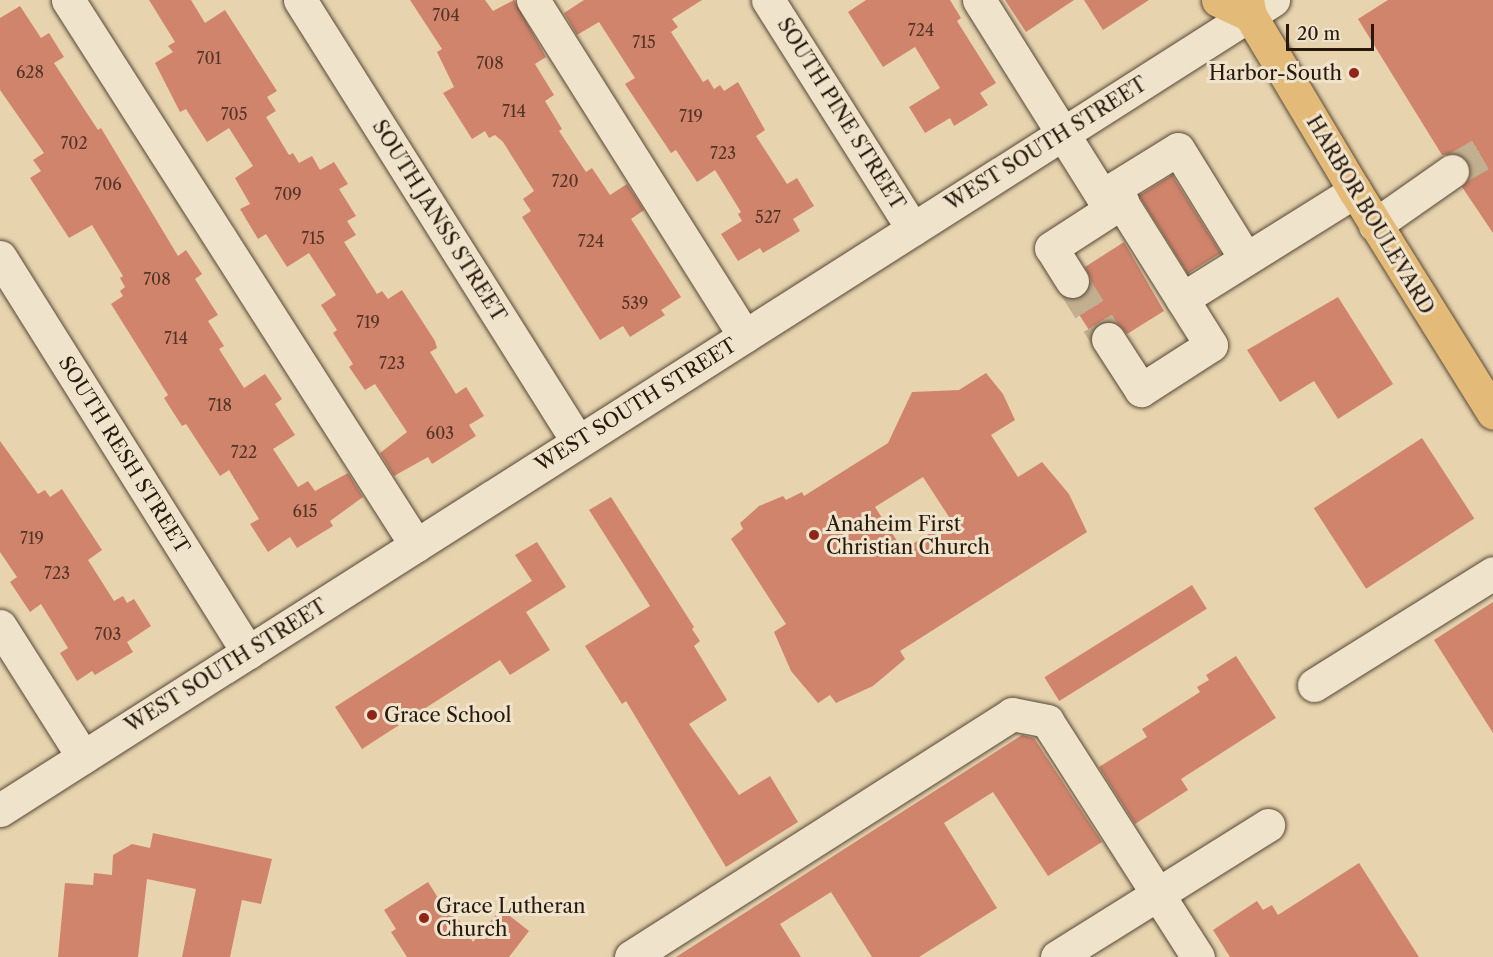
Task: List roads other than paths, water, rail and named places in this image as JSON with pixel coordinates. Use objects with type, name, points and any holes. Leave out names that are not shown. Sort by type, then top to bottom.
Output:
[{"type":"main road","points":[[1218,0],[1256,5]]},
{"type":"main road","name":"HARBOR BOULEVARD","points":[[1256,5],[1355,191],[1493,413]]},
{"type":"street","points":[[68,0],[416,545]]},
{"type":"street","name":"SOUTH JANSS STREET","points":[[300,0],[578,442]]},
{"type":"street","points":[[533,0],[745,336]]},
{"type":"street","name":"SOUTH PINE STREET","points":[[768,0],[913,229]]},
{"type":"street","points":[[979,0],[1102,196],[1117,196]]},
{"type":"street","name":"WEST SOUTH STREET","points":[[0,810],[1063,134],[1256,5]]},
{"type":"street","points":[[1072,281],[1051,248],[1178,149],[1246,259]]},
{"type":"street","points":[[1375,225],[1452,171]]},
{"type":"street","points":[[1182,299],[1355,191]]},
{"type":"street","points":[[1108,339],[1141,390],[1211,345],[1117,196]]},
{"type":"street","name":"SOUTH RESH STREET","points":[[0,256],[248,652]]},
{"type":"street","points":[[1314,685],[1493,573]]},
{"type":"street","points":[[0,626],[83,757]]},
{"type":"street","points":[[631,957],[1011,714],[1047,721],[1198,957]]},
{"type":"street","points":[[1057,957],[1268,825]]},
{"type":"tunnel","points":[[1452,171],[1493,147]]},
{"type":"tunnel","points":[[1072,281],[1108,339]]},
{"type":"place","name":"Harbor-South","points":[[1354,73]]},
{"type":"place","name":"Anaheim First Christian Church","points":[[814,535]]},
{"type":"place","name":"Grace School","points":[[372,715]]},
{"type":"place","name":"Grace Lutheran Church","points":[[424,918]]}]
